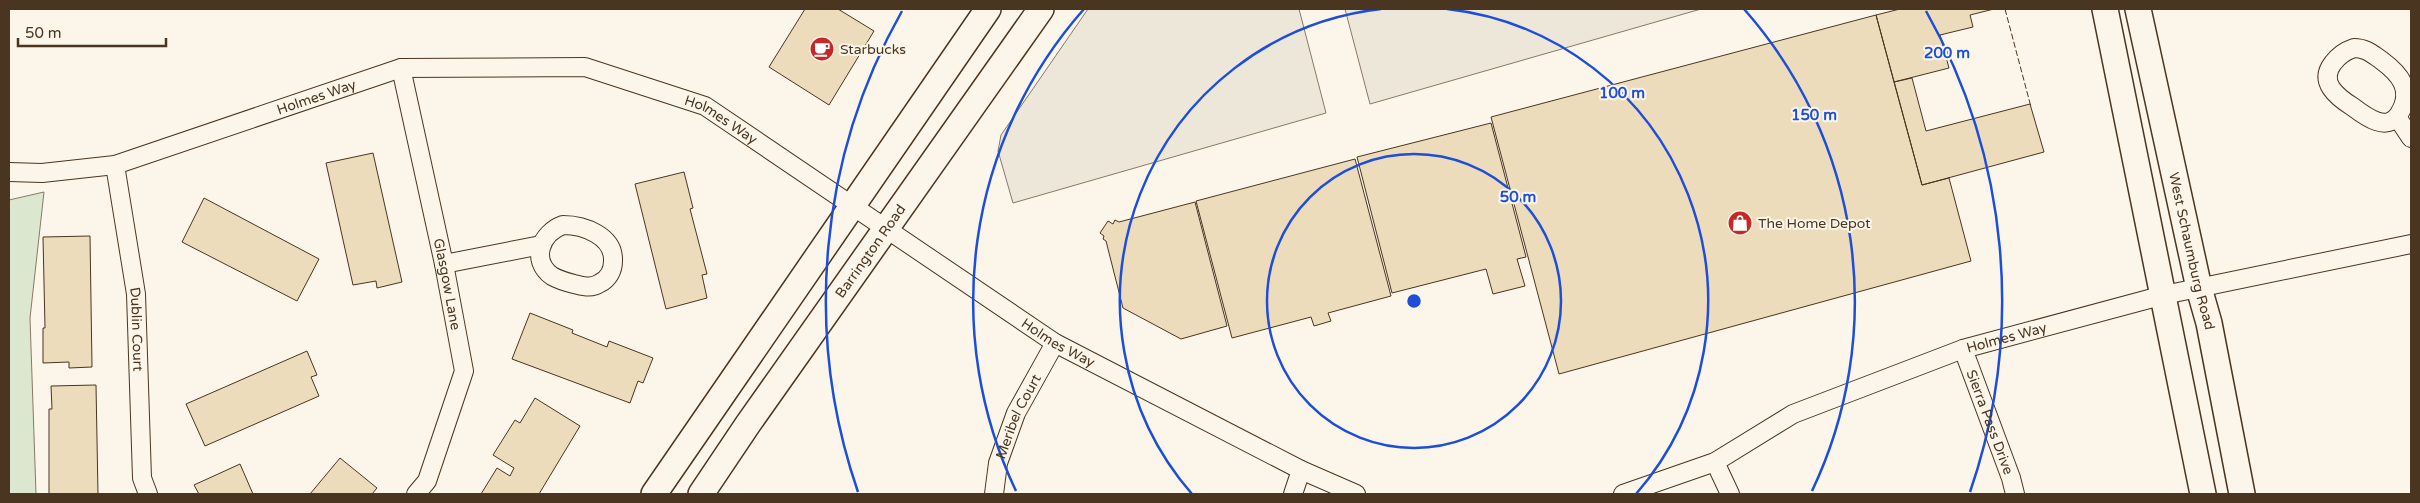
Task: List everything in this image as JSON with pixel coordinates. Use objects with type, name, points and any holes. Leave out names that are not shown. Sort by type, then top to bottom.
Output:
[{"type":"main road","points":[[654,494],[988,9]]},
{"type":"main road","name":"Barrington Road","points":[[701,494],[748,424],[887,230],[1041,9]]},
{"type":"main road","points":[[2105,9],[2203,494]]},
{"type":"main road","name":"West Schaumburg Road","points":[[2138,9],[2199,288],[2209,323],[2242,494]]},
{"type":"street","points":[[2361,48],[2396,70],[2402,78],[2406,93],[2400,112],[2396,117],[2384,122],[2372,120],[2334,94],[2328,74],[2331,66],[2341,54],[2348,50],[2361,48]]},
{"type":"street","name":"Holmes Way","points":[[9,172],[42,173],[115,166],[402,68],[585,67],[705,106],[1055,343],[1301,470],[1356,494]]},
{"type":"street","name":"Glasgow Lane","points":[[402,68],[444,264],[464,371],[428,481],[416,494]]},
{"type":"street","points":[[2396,117],[2411,138]]},
{"type":"street","name":"Dublin Court","points":[[115,166],[136,294],[142,478],[148,494]]},
{"type":"street","name":"Holmes Way","points":[[1623,494],[1715,462],[1793,414],[1962,349],[2164,295],[2411,244]]},
{"type":"street","points":[[444,264],[541,245]]},
{"type":"street","name":"Meribel Court","points":[[994,494],[998,463],[1016,414],[1055,343]]},
{"type":"street","name":"Sierra Pass Drive","points":[[1962,349],[2011,478],[2015,494]]},
{"type":"street","points":[[1715,462],[1730,494]]},
{"type":"street","points":[[1293,494],[1301,470]]},
{"type":"green space","points":[[44,192],[30,318],[36,494],[9,494],[9,200]]},
{"type":"shaded area","points":[[1088,9],[1299,9],[1326,113],[1013,203],[998,151],[1001,135]]},
{"type":"shaded area","points":[[1345,9],[1701,9],[1370,104]]},
{"type":"building","name":"Starbucks","points":[[805,9],[838,9],[874,31],[829,105],[769,67]]},
{"type":"building","points":[[1900,9],[1994,9],[1970,15],[1973,27],[1940,35],[1949,68],[1894,82],[1876,15]]},
{"type":"building","name":"The Home Depot","points":[[1876,15],[1922,185],[1949,178],[1971,261],[1559,374],[1491,117]]},
{"type":"building","points":[[1912,78],[1926,131],[2030,104],[2044,152],[1922,185],[1894,82]]},
{"type":"building","points":[[1491,123],[1526,257],[1517,259],[1525,286],[1493,294],[1486,269],[1392,293],[1357,157]]},
{"type":"building","points":[[373,153],[402,282],[377,288],[376,281],[353,285],[326,163]]},
{"type":"building","points":[[1355,159],[1391,296],[1328,313],[1331,321],[1314,326],[1311,317],[1232,338],[1196,201]]},
{"type":"building","points":[[684,172],[693,208],[690,209],[707,274],[702,275],[707,298],[666,309],[635,184]]},
{"type":"building","points":[[204,198],[319,259],[297,301],[182,242]]},
{"type":"building","points":[[1195,202],[1227,326],[1181,339],[1123,308],[1106,241],[1100,233],[1108,221],[1113,224],[1115,220],[1119,222]]},
{"type":"building","points":[[90,236],[92,367],[69,368],[69,362],[43,363],[43,328],[45,328],[43,237]]},
{"type":"building","points":[[530,313],[573,330],[572,333],[607,347],[609,341],[653,358],[643,383],[638,381],[630,403],[512,359]]},
{"type":"building","points":[[307,351],[317,375],[311,377],[319,396],[205,446],[186,404]]},
{"type":"building","points":[[96,385],[98,494],[49,494],[49,409],[52,409],[51,386]]},
{"type":"building","points":[[535,398],[580,426],[539,494],[481,494],[497,468],[510,476],[514,468],[493,455],[515,420],[520,423]]},
{"type":"building","points":[[340,458],[377,488],[372,494],[310,494]]},
{"type":"building","points":[[240,464],[253,494],[199,494],[194,485]]},
{"type":"fence","points":[[2005,9],[2031,107]]},
{"type":"place","name":"Starbucks","points":[[822,49]]},
{"type":"place","name":"The Home Depot","points":[[1740,223]]}]
